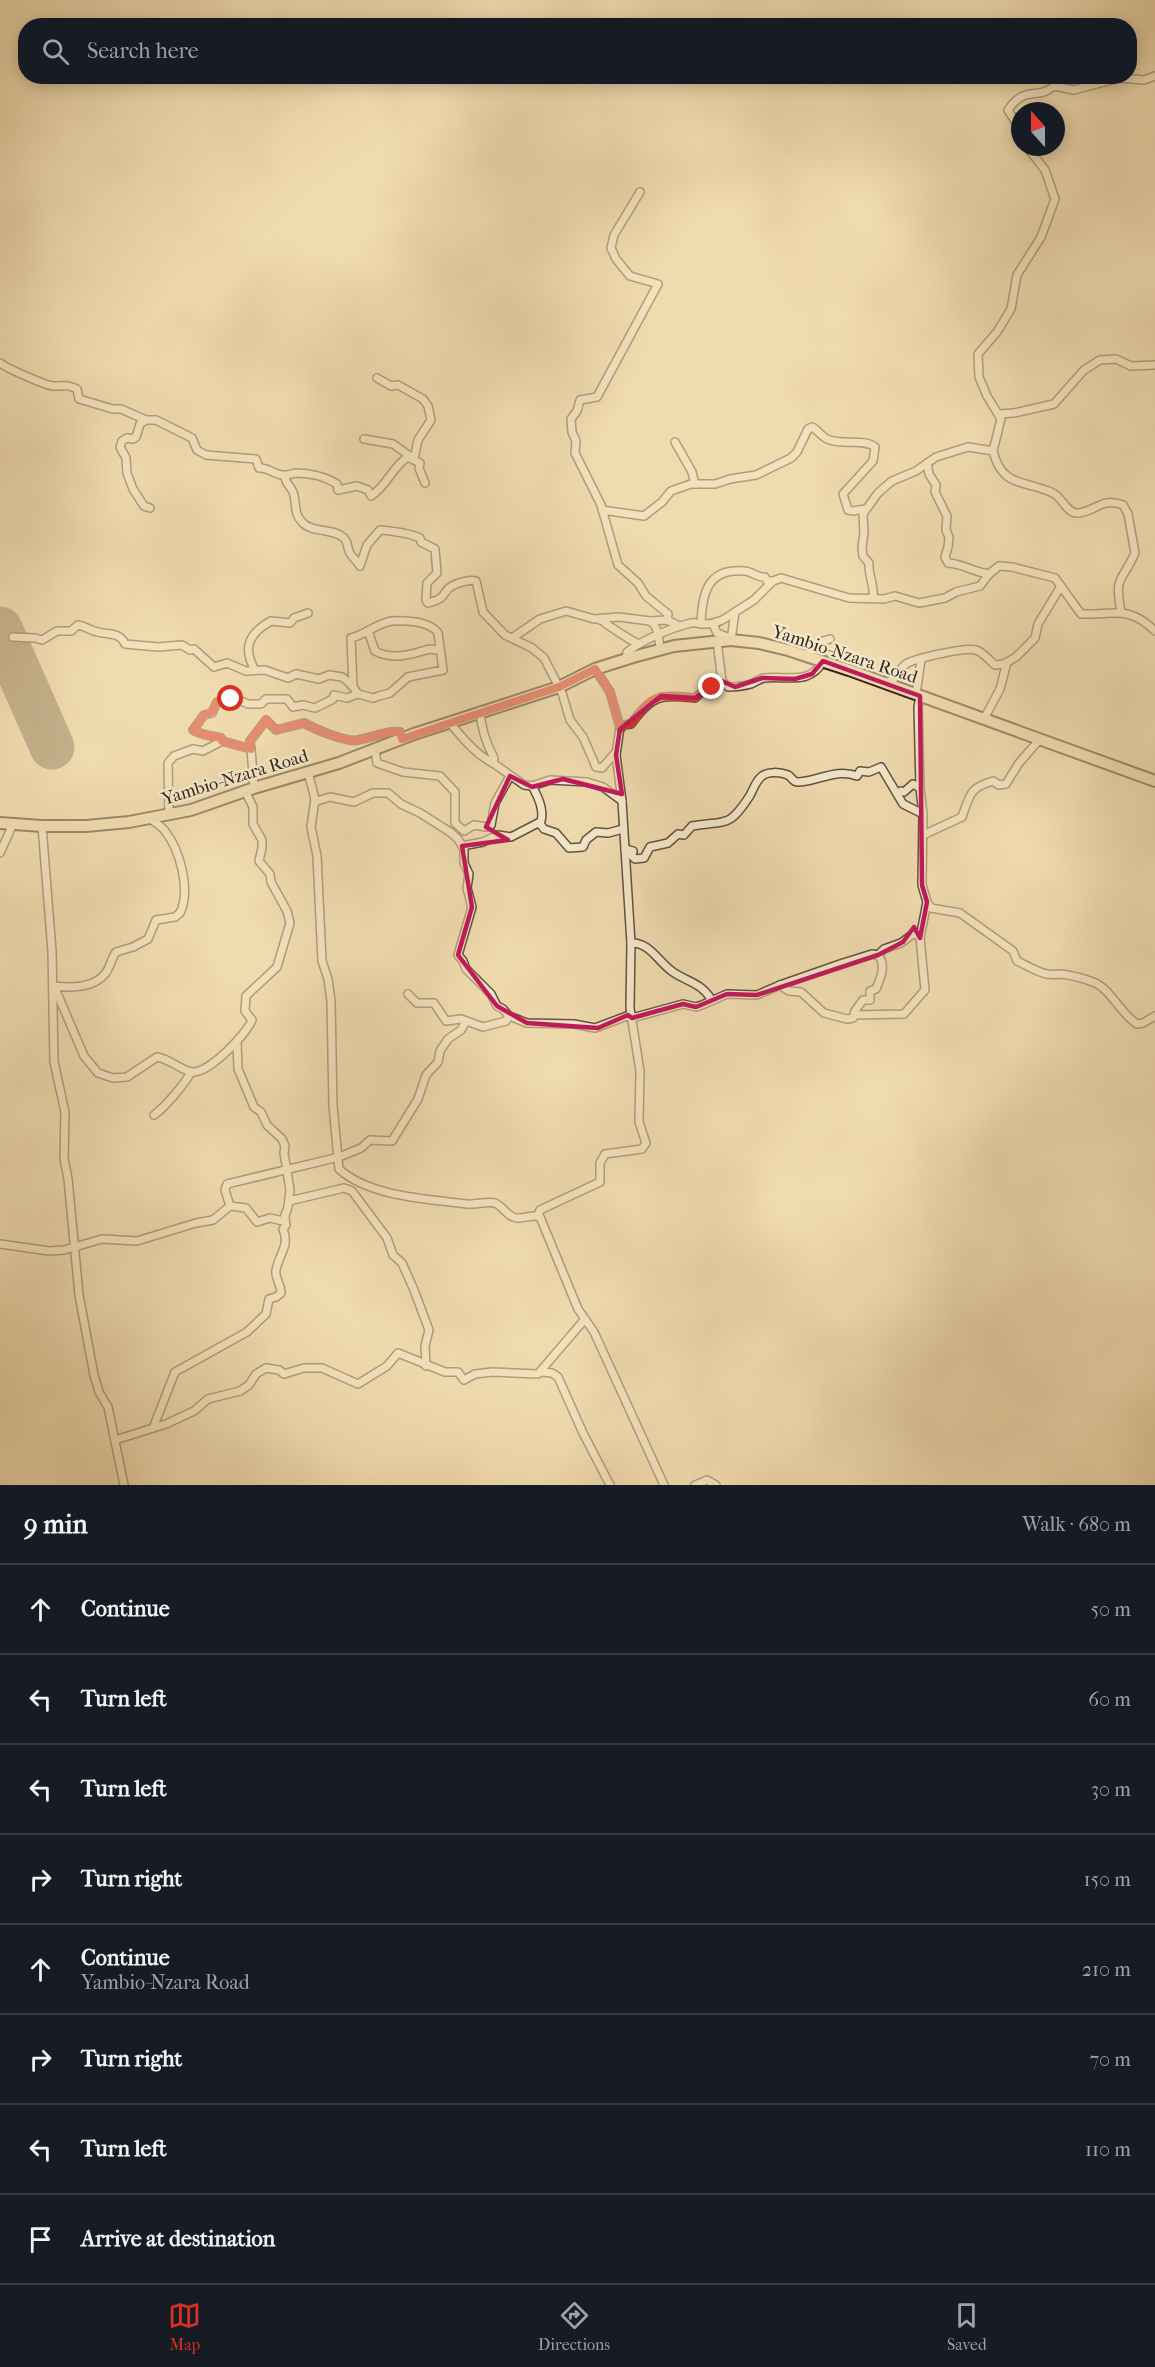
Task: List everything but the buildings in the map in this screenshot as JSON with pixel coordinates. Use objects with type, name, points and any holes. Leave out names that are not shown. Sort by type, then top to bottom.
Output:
[{"type":"main road","name":"Yambio-Nzara Road","points":[[0,823],[86,826],[169,815],[212,804],[249,789],[308,772],[480,711],[559,687],[595,669],[626,659],[642,647],[661,649],[732,639],[759,643],[805,656],[884,682],[1155,781]]},
{"type":"street","points":[[1137,79],[1144,80],[1155,76]]},
{"type":"street","points":[[1013,102],[1026,93],[1041,93],[1054,86],[1074,90],[1096,84]]},
{"type":"street","points":[[1034,156],[1045,170],[1055,200],[1041,237],[1017,275],[1011,309],[997,332],[978,354],[979,377],[1001,419],[993,451],[1000,471],[1017,483],[1056,494],[1072,512],[1078,513],[1109,501],[1126,508],[1135,553],[1119,580],[1121,612]]},
{"type":"street","points":[[640,192],[614,235],[611,248],[616,259],[630,276],[658,284],[597,397],[580,400],[577,411],[571,419],[576,453],[602,510],[618,565],[638,583],[646,596],[663,608],[668,614],[667,620]]},
{"type":"street","points":[[999,414],[1054,404],[1084,370],[1100,360],[1116,358],[1131,366],[1155,365]]},
{"type":"street","points":[[0,363],[53,386],[65,384],[77,389],[79,399],[113,409],[121,409],[146,420],[156,420],[192,438],[196,450],[206,454],[256,459],[259,468],[265,467],[285,476],[296,473],[327,477],[338,484],[338,490],[357,486],[368,490],[371,496],[381,489],[398,465],[408,457],[414,459]]},
{"type":"street","points":[[377,378],[390,386],[398,385],[406,392],[423,399],[428,406],[431,420],[418,440],[414,459]]},
{"type":"street","points":[[146,420],[140,424],[136,437],[122,441],[120,447],[126,458],[127,473],[133,489],[144,506],[150,508]]},
{"type":"street","points":[[602,510],[644,516],[662,502],[671,490],[756,475],[794,455],[807,431],[812,427],[827,439],[869,443],[875,447],[873,461],[843,494],[848,510],[865,509]]},
{"type":"street","points":[[364,440],[393,444],[420,463],[419,468],[425,483]]},
{"type":"street","points":[[675,442],[692,472],[695,484]]},
{"type":"street","points":[[873,598],[874,588],[868,573],[869,563],[863,556],[862,547],[865,509],[878,493],[892,481],[916,471],[936,457],[968,447],[993,451]]},
{"type":"street","points":[[927,464],[929,474],[936,485],[935,492],[947,516],[946,530],[949,537],[945,557],[948,563],[962,564],[973,571],[989,574]]},
{"type":"street","points":[[285,476],[285,482],[294,493],[295,509],[303,523],[317,531],[327,530],[346,539],[349,550],[360,566],[367,544],[380,530],[420,537],[421,542],[431,546],[436,553],[437,573],[427,583],[426,600],[428,603],[438,601],[451,586],[471,579],[476,581],[483,612],[505,635],[532,648],[544,658],[559,687],[570,720],[583,737],[596,768],[602,768],[616,752]]},
{"type":"street","points":[[701,624],[705,589],[714,578],[741,570],[765,577],[767,581],[781,578],[849,598],[884,599],[895,596],[920,603],[945,598],[956,592],[980,586],[999,566],[1055,578],[1081,614],[1121,612],[1138,617],[1155,631]]},
{"type":"street","points":[[512,638],[540,619],[566,611],[603,621],[642,647],[659,635],[690,623],[713,624],[721,621],[754,600],[772,581]]},
{"type":"street","points":[[884,682],[893,680],[907,663],[948,654],[954,650],[969,649],[983,654],[994,664],[1008,662],[1021,653],[1035,638],[1038,624],[1061,586]]},
{"type":"street","points":[[713,624],[720,635],[732,639],[735,612]]},
{"type":"street","points":[[255,670],[249,655],[248,643],[264,625],[271,621],[290,623],[294,618],[308,613]]},
{"type":"street","points":[[594,619],[619,616],[650,621],[667,620],[679,627]]},
{"type":"street","points":[[251,749],[193,730],[204,715],[212,712],[217,702],[234,698],[248,704],[261,704],[266,699],[287,699],[293,707],[303,705],[315,708],[333,699],[334,695],[347,698],[358,694],[373,698],[390,693],[408,677],[443,670],[438,633],[435,628],[423,623],[391,621],[351,638],[353,686],[358,694]]},
{"type":"street","points":[[650,621],[655,625],[659,635],[661,649]]},
{"type":"street","points":[[13,637],[42,640],[57,631],[71,631],[78,626],[84,626],[96,632],[118,636],[125,644],[158,647],[182,645],[198,652],[214,667],[227,663],[246,671],[269,671],[288,678],[296,674],[319,678],[333,675],[344,678],[353,686]]},
{"type":"street","points":[[368,631],[375,651],[384,655],[396,657],[428,649],[440,650]]},
{"type":"street","points":[[805,656],[817,644],[830,639]]},
{"type":"street","points":[[717,641],[722,681],[728,687],[751,684],[762,678],[795,679],[812,674],[823,662]]},
{"type":"street","points":[[921,660],[918,707],[923,814],[922,885],[927,902],[931,908],[960,913],[979,925],[1013,951],[1017,960],[1028,966],[1050,975],[1078,976],[1097,984],[1113,997],[1119,1008],[1137,1024],[1155,1016]]},
{"type":"street","points":[[984,719],[1000,689],[1008,662]]},
{"type":"street","points":[[595,669],[610,692],[620,729],[616,752],[622,801],[631,943],[630,1016],[640,1071],[639,1119],[645,1147],[605,1154],[600,1162],[600,1182],[559,1199],[540,1210],[538,1215],[578,1309],[594,1332],[664,1485]]},
{"type":"street","points":[[620,729],[624,725],[631,724],[649,702],[661,696],[695,698],[709,686],[712,687],[718,681],[722,681]]},
{"type":"street","points":[[480,711],[482,729],[489,752],[494,758],[493,762]]},
{"type":"street","points":[[54,986],[84,1056],[98,1073],[113,1078],[127,1077],[157,1057],[191,1072],[205,1069],[237,1042],[252,1020],[245,1011],[246,996],[277,967],[290,923],[287,911],[272,884],[270,874],[259,861],[262,840],[253,824],[254,809],[249,789],[250,741],[266,720],[276,730],[304,723],[319,732],[356,741],[393,731],[400,732],[402,739]]},
{"type":"street","points":[[449,722],[474,746],[479,755],[493,762],[524,785],[532,786],[550,780],[586,782],[603,787],[622,801]]},
{"type":"street","points":[[922,835],[962,817],[967,798],[978,786],[993,781],[999,785],[1006,784],[1019,763],[1040,739]]},
{"type":"street","points":[[169,815],[168,763],[174,756],[193,749],[203,751],[222,741]]},
{"type":"street","points":[[375,748],[377,763],[403,772],[440,776],[455,792],[455,823],[462,831],[476,825],[486,827],[498,835],[511,837],[540,822],[543,818],[539,800],[532,786]]},
{"type":"street","points":[[625,849],[633,851],[632,856],[635,859],[644,858],[651,847],[668,843],[678,834],[684,835],[692,826],[730,821],[741,810],[761,777],[770,772],[789,775],[795,782],[799,782],[813,781],[835,772],[857,776],[860,771],[869,772],[873,768],[881,767],[903,804],[923,814]]},
{"type":"street","points":[[308,772],[315,799],[311,827],[317,856],[322,961],[328,979],[331,1001],[330,1038],[336,1157],[339,1169],[345,1174],[402,1197],[449,1200],[466,1204],[492,1203],[514,1217],[538,1215]]},
{"type":"street","points":[[486,827],[491,825],[495,803],[510,776]]},
{"type":"street","points":[[897,793],[901,791],[902,793],[913,784],[920,788]]},
{"type":"street","points":[[315,799],[317,801],[330,797],[354,802],[373,793],[388,793],[401,804],[450,831],[462,846],[464,862],[469,873],[467,888],[472,907],[457,954],[466,969],[486,988],[497,1006],[503,1009],[508,1016],[527,1023],[573,1024],[595,1028],[630,1016],[632,1018],[683,1004],[696,1007],[727,994],[757,995],[867,955],[878,955],[884,949],[901,943],[913,934],[917,934],[920,938]]},
{"type":"street","points":[[54,986],[82,986],[96,981],[105,973],[116,952],[148,939],[156,920],[180,913],[184,889],[176,851],[165,831],[150,819]]},
{"type":"street","points":[[540,822],[544,830],[556,833],[569,848],[573,849],[583,847],[586,840],[597,832],[608,833],[623,830]]},
{"type":"street","points":[[0,853],[13,824]]},
{"type":"street","points":[[42,826],[54,986],[54,1062],[64,1112],[63,1146],[79,1295],[94,1375],[99,1392],[108,1407],[124,1485]]},
{"type":"street","points":[[462,846],[483,842],[498,835]]},
{"type":"street","points":[[780,985],[789,991],[801,992],[824,1012],[848,1019],[855,1015],[904,1014],[924,990],[920,938],[927,902]]},
{"type":"street","points":[[631,943],[641,944],[674,973],[698,984],[711,999]]},
{"type":"street","points":[[855,1015],[854,1012],[860,1003],[870,999],[870,991],[876,989],[882,979],[882,960],[878,955]]},
{"type":"street","points":[[408,994],[417,1003],[434,1003],[446,1021],[461,1019],[483,1027],[506,1022],[508,1016]]},
{"type":"street","points":[[230,1206],[225,1190],[227,1184],[282,1172],[286,1168],[304,1167],[361,1148],[370,1140],[393,1140],[418,1099],[426,1075],[438,1062],[440,1052],[448,1039],[461,1030],[466,1021]]},
{"type":"street","points":[[153,1428],[175,1372],[247,1332],[266,1314],[269,1299],[281,1293],[276,1271],[279,1258],[285,1249],[283,1229],[286,1225],[285,1217],[290,1190],[285,1146],[282,1138],[267,1125],[261,1112],[256,1110],[238,1069],[237,1042]]},
{"type":"street","points":[[154,1115],[163,1109],[191,1072]]},
{"type":"street","points":[[289,1201],[344,1188],[352,1191],[387,1238],[393,1255],[402,1263],[414,1290],[429,1330],[425,1346],[426,1366]]},
{"type":"street","points":[[0,1244],[49,1251],[64,1250],[102,1239],[146,1239],[213,1220],[230,1206],[246,1208],[257,1222],[270,1218],[283,1221],[285,1217]]},
{"type":"street","points":[[542,1372],[585,1319]]},
{"type":"street","points":[[115,1440],[153,1428],[194,1411],[208,1399],[247,1387],[256,1374],[266,1368],[279,1370],[284,1374],[304,1368],[322,1368],[358,1384],[387,1366],[398,1353],[444,1372],[458,1372],[464,1380],[475,1374],[492,1372],[552,1373],[558,1377],[610,1485]]},
{"type":"street","points":[[695,1485],[707,1480],[716,1485]]},
{"type":"highlighted area","points":[[823,661],[920,696],[922,885],[927,902],[920,938],[914,927],[903,942],[878,955],[757,995],[727,994],[696,1007],[683,1004],[632,1018],[628,1015],[598,1028],[527,1023],[497,1006],[458,955],[472,907],[462,846],[508,840],[486,827],[510,776],[532,787],[563,779],[622,794],[616,755],[620,729],[661,696],[695,698],[722,681],[735,687],[762,678],[795,679],[812,674]]},
{"type":"runway","points":[[0,629],[52,747]]},
{"type":"route","points":[[231,699],[217,702],[215,709],[204,715],[193,730],[200,734],[210,734],[221,738],[222,741],[232,745],[251,749],[250,741],[266,720],[276,730],[304,723],[319,732],[348,740],[356,741],[393,731],[400,732],[402,739],[480,711],[559,687],[595,669],[610,692],[620,729],[626,724],[631,724],[649,702],[661,696],[695,698],[709,686],[712,687]]}]
